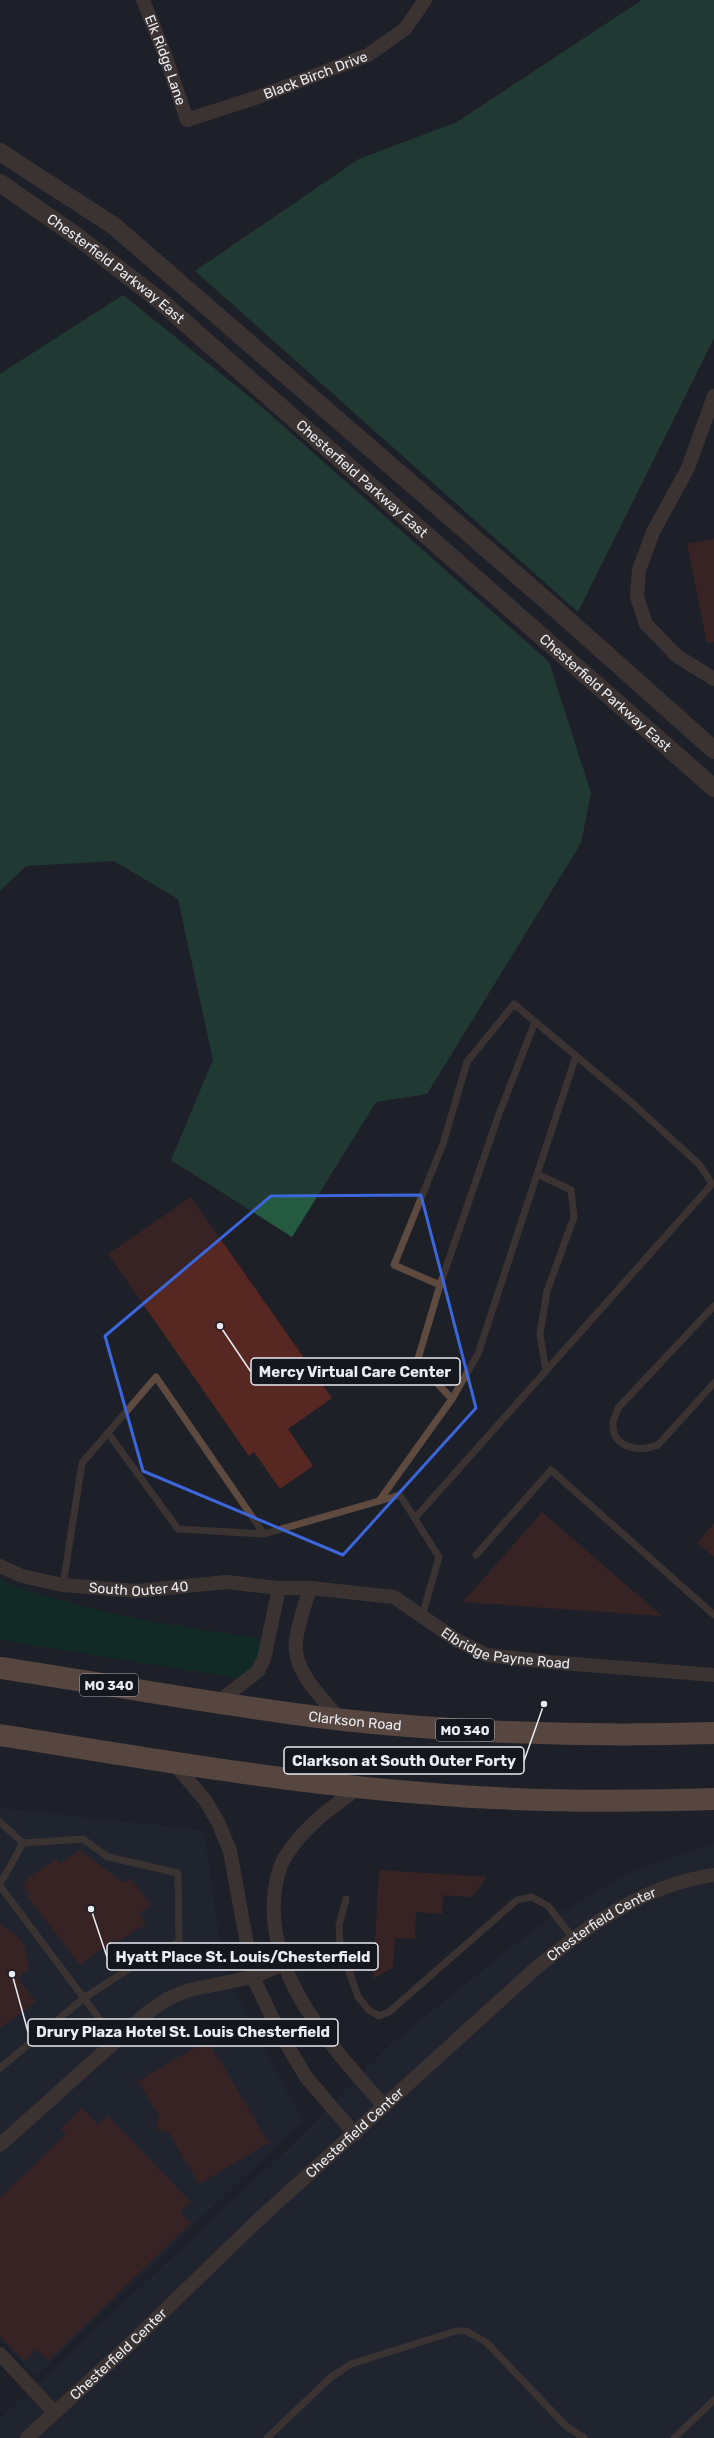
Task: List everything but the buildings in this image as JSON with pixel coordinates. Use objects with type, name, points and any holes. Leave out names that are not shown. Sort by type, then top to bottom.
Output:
[{"type":"main road","name":"Clarkson Road","points":[[0,1668],[218,1702],[340,1719],[447,1729],[542,1734],[638,1736],[714,1733]]},
{"type":"main road","points":[[0,1735],[171,1761],[360,1787],[476,1797],[556,1800],[714,1798]]},
{"type":"street","name":"Elk Ridge Lane","points":[[143,0],[165,55],[187,120]]},
{"type":"street","name":"Black Birch Drive","points":[[187,120],[258,97],[368,55],[405,29],[425,0]]},
{"type":"street","name":"Chesterfield Parkway East","points":[[0,152],[114,226],[549,603],[714,750]]},
{"type":"street","name":"Chesterfield Parkway East","points":[[0,183],[79,238],[158,299],[714,788]]},
{"type":"street","points":[[714,396],[688,468],[653,532],[639,570],[637,597],[646,624],[677,656],[714,679]]},
{"type":"street","name":"South Outer 40","points":[[0,1566],[22,1576],[63,1585],[137,1592],[226,1582],[279,1588],[310,1588]]},
{"type":"street","points":[[218,1702],[258,1671],[270,1634],[279,1588]]},
{"type":"street","points":[[310,1588],[296,1642],[299,1663],[309,1681],[340,1719]]},
{"type":"street","name":"Elbridge Payne Road","points":[[310,1588],[394,1597],[458,1641],[487,1655],[714,1675]]},
{"type":"street","points":[[171,1761],[205,1800],[218,1822],[230,1851],[253,1977],[276,2026],[306,2077],[355,2134]]},
{"type":"street","points":[[360,1787],[323,1812],[303,1832],[286,1855],[275,1883],[273,1914],[283,1964],[304,2004],[339,2055],[384,2106]]},
{"type":"street","name":"Chesterfield Center","points":[[27,2438],[130,2344],[257,2221],[355,2134],[536,1968],[573,1938],[606,1915],[636,1900],[671,1886],[714,1875]]},
{"type":"street","points":[[0,2146],[147,2013],[167,1999],[189,1990],[253,1977],[283,1964]]},
{"type":"street","points":[[0,2354],[54,2412]]},
{"type":"lane","points":[[415,1518],[712,1184],[700,1165],[632,1102],[514,1004],[467,1062],[443,1144],[394,1265],[440,1285]]},
{"type":"lane","points":[[452,1399],[417,1362],[440,1285],[499,1114],[535,1022]]},
{"type":"lane","points":[[379,1501],[452,1399],[478,1354],[576,1056]]},
{"type":"lane","points":[[537,1174],[571,1190],[574,1217],[546,1291],[540,1334],[546,1371]]},
{"type":"lane","points":[[714,1306],[618,1408],[613,1424],[618,1439],[628,1447],[645,1450],[658,1445],[714,1383]]},
{"type":"lane","points":[[63,1585],[82,1463],[156,1377],[264,1534]]},
{"type":"lane","points":[[108,1432],[178,1529],[264,1534],[400,1495],[439,1557],[422,1616]]},
{"type":"lane","points":[[476,1555],[551,1470],[714,1615]]},
{"type":"lane","points":[[0,1822],[23,1843],[82,1839],[108,1857],[178,1873],[179,1942],[135,1965],[84,1998],[0,2068]]},
{"type":"lane","points":[[23,1843],[0,1885],[116,2041]]},
{"type":"lane","points":[[346,1899],[339,1925],[340,1946],[358,1997],[368,2010],[379,2016],[389,2012],[517,1900],[532,1897],[548,1906],[573,1938]]},
{"type":"lane","points":[[266,2438],[330,2378],[350,2364],[445,2333],[466,2331],[486,2342],[566,2426],[584,2438]]},
{"type":"lane","points":[[674,2438],[714,2400]]},
{"type":"highlighted area","points":[[421,1195],[476,1408],[343,1555],[143,1471],[105,1336],[271,1196]]},
{"type":"shaded area","points":[[0,1808],[204,1830],[223,1966],[302,2121],[36,2377],[0,2339]]},
{"type":"shaded area","points":[[714,1844],[714,2438],[0,2438],[0,2419],[294,2143],[392,2043],[535,1928],[631,1871]]},
{"type":"green space","points":[[642,0],[714,0],[714,338],[578,612],[195,271],[359,159],[457,122]]},
{"type":"green space","points":[[123,295],[256,402],[549,662],[591,793],[581,843],[427,1094],[376,1102],[292,1237],[171,1160],[213,1060],[178,899],[114,861],[26,866],[0,891],[0,374]]},
{"type":"green space","points":[[0,1579],[28,1591],[107,1612],[157,1622],[258,1638],[264,1650],[250,1680],[0,1640]]},
{"type":"place","name":"Mercy Virtual Care Center","points":[[220,1326]]},
{"type":"place","name":"Clarkson at South Outer Forty","points":[[544,1704]]},
{"type":"place","name":"Hyatt Place St. Louis/Chesterfield","points":[[91,1909]]},
{"type":"place","name":"Drury Plaza Hotel St. Louis Chesterfield","points":[[12,1974]]}]
